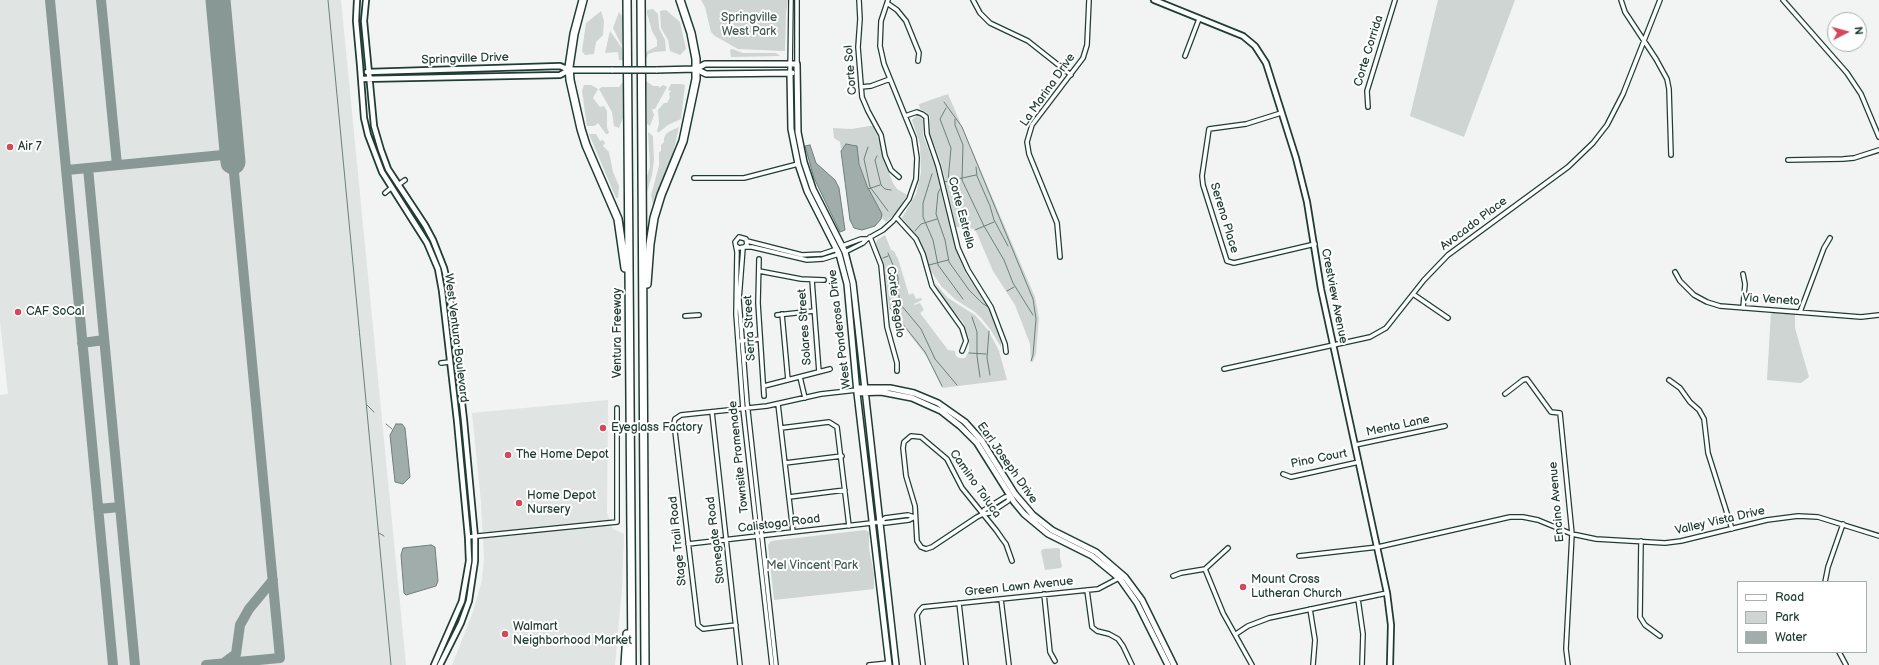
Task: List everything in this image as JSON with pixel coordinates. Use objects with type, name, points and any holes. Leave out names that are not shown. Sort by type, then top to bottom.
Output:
[{"type":"highway","points":[[583,0],[574,34],[569,70],[578,118],[584,139],[618,219],[629,304]]},
{"type":"highway","name":"Ventura Freeway","points":[[627,0],[632,665]]},
{"type":"highway","name":"Ventura Freeway","points":[[641,0],[644,665]]},
{"type":"highway","points":[[643,307],[646,294],[650,244],[654,218],[688,124],[696,69],[696,58],[692,33],[680,0]]},
{"type":"highway","points":[[625,665],[627,632],[631,612]]},
{"type":"main road","name":"Springville Drive","points":[[569,70],[696,69],[706,64],[797,64]]},
{"type":"main road","name":"West Ponderosa Drive","points":[[797,64],[798,132],[804,162],[817,197],[843,249],[853,283],[896,664]]},
{"type":"main road","name":"Springville Drive","points":[[696,69],[706,74],[797,72]]},
{"type":"main road","name":"West Ponderosa Drive","points":[[790,73],[791,129],[798,164],[807,191],[838,251],[847,284],[857,390],[889,664]]},
{"type":"main road","points":[[798,164],[804,162]]},
{"type":"main road","points":[[838,251],[843,249]]},
{"type":"main road","name":"Earl Joseph Drive","points":[[857,390],[904,396],[927,404],[948,416],[960,426],[976,443],[1012,494],[1019,508],[1036,525],[1055,538],[1092,556],[1121,576],[1142,600],[1174,665]]},
{"type":"main road","name":"Earl Joseph Drive","points":[[1121,576],[1137,603],[1168,665]]},
{"type":"main road","points":[[889,664],[896,664]]},
{"type":"street","name":"West Ventura Boulevard","points":[[357,0],[356,20],[364,118],[373,153],[390,187],[421,231],[434,257],[442,291],[457,421],[469,561],[462,601],[434,665]]},
{"type":"street","name":"West Ventura Boulevard","points":[[366,0],[364,21],[376,134],[386,163],[397,184],[425,225],[433,240],[444,268],[449,290],[464,420],[475,537],[475,561],[469,601],[461,623],[440,665]]},
{"type":"street","name":"West Ponderosa Drive","points":[[790,73],[791,0]]},
{"type":"street","name":"West Ponderosa Drive","points":[[797,0],[797,64]]},
{"type":"street","name":"Corte Sol","points":[[859,0],[860,19],[857,42],[861,88],[866,107],[881,135],[886,159],[893,173],[899,177]]},
{"type":"street","points":[[973,0],[980,13],[990,23],[1028,41],[1071,75]]},
{"type":"street","name":"La Marina Drive","points":[[1060,257],[1057,223],[1029,154],[1027,142],[1032,125],[1081,62],[1086,50],[1090,0]]},
{"type":"street","name":"Crestview Avenue","points":[[1154,0],[1199,19],[1238,33],[1255,46],[1266,63],[1308,202],[1320,283],[1387,592],[1391,625],[1390,665]]},
{"type":"street","name":"Corte Corrida","points":[[1368,108],[1367,91],[1395,0]]},
{"type":"street","points":[[1621,0],[1625,12],[1660,66],[1668,84],[1671,155]]},
{"type":"street","name":"Avocado Place","points":[[1224,369],[1333,345],[1378,333],[1392,322],[1413,294],[1448,254],[1568,167],[1584,152],[1611,118],[1628,83],[1660,0]]},
{"type":"street","points":[[1783,0],[1847,73],[1861,94],[1879,137]]},
{"type":"street","points":[[843,249],[861,238],[868,238],[883,230],[896,217],[909,199],[917,172],[916,145],[882,58],[880,40],[881,21],[888,1],[906,21],[919,54],[918,61]]},
{"type":"street","points":[[1185,56],[1199,19]]},
{"type":"street","name":"Springville Drive","points":[[361,72],[560,66],[569,70]]},
{"type":"street","name":"Springville Drive","points":[[361,79],[560,75],[569,70]]},
{"type":"street","points":[[861,88],[890,79]]},
{"type":"street","name":"Corte Estrella","points":[[905,116],[917,112],[926,117],[927,134],[938,166],[958,248],[968,270],[992,307],[1005,344],[1006,352]]},
{"type":"street","name":"Sereno Place","points":[[1281,113],[1246,124],[1215,127],[1208,130],[1202,176],[1203,185],[1225,258],[1230,262],[1234,263],[1315,244]]},
{"type":"street","points":[[1788,160],[1854,158],[1879,150]]},
{"type":"street","points":[[694,178],[744,178],[798,164]]},
{"type":"street","points":[[384,193],[390,187],[405,180]]},
{"type":"street","points":[[896,217],[916,239],[923,254],[932,286],[962,328],[966,341],[962,352]]},
{"type":"street","points":[[739,237],[744,238],[747,241],[802,255],[822,254],[838,251],[823,258],[807,260],[752,247],[743,248],[736,246],[735,241],[739,237]]},
{"type":"street","name":"Corte Regalo","points":[[868,238],[882,269],[887,327],[897,363],[897,371]]},
{"type":"street","points":[[1800,312],[1824,248],[1830,238]]},
{"type":"street","points":[[743,248],[747,241]]},
{"type":"street","name":"Townsite Promenade","points":[[736,246],[735,296],[745,409],[776,665]]},
{"type":"street","name":"Townsite Promenade","points":[[740,341],[739,292],[743,248]]},
{"type":"street","name":"Serra Street","points":[[759,259],[758,303],[764,396]]},
{"type":"street","points":[[759,271],[795,278],[824,280]]},
{"type":"street","name":"Via Veneto","points":[[1675,272],[1684,286],[1700,299],[1720,306],[1861,317],[1879,315]]},
{"type":"street","points":[[1743,274],[1745,284],[1743,308]]},
{"type":"street","name":"Solares Street","points":[[812,280],[819,372]]},
{"type":"street","points":[[1413,294],[1448,318]]},
{"type":"street","points":[[777,315],[814,311]]},
{"type":"street","points":[[782,314],[788,380]]},
{"type":"street","points":[[685,316],[699,315]]},
{"type":"street","points":[[740,341],[760,339]]},
{"type":"street","points":[[441,363],[450,362]]},
{"type":"street","points":[[764,386],[830,369]]},
{"type":"street","points":[[800,377],[805,398]]},
{"type":"street","name":"Encino Avenue","points":[[1505,394],[1523,380],[1527,379],[1551,412],[1560,413],[1572,534],[1566,649],[1568,665]]},
{"type":"street","points":[[1669,380],[1680,388],[1690,402],[1699,410],[1704,419],[1708,452],[1732,529]]},
{"type":"street","name":"Earl Joseph Drive","points":[[678,416],[745,409],[778,404],[825,393],[857,390]]},
{"type":"street","points":[[778,404],[793,532]]},
{"type":"street","points":[[468,537],[617,522],[617,408]]},
{"type":"street","name":"Stonegate Road","points":[[712,412],[740,665]]},
{"type":"street","name":"Stage Trail Road","points":[[678,416],[674,423],[698,625],[704,629],[736,625]]},
{"type":"street","points":[[457,421],[464,420]]},
{"type":"street","points":[[781,428],[828,422],[835,424],[839,430],[849,526]]},
{"type":"street","name":"Menta Lane","points":[[1355,445],[1445,426]]},
{"type":"street","name":"Camino Toluca","points":[[915,517],[914,502],[906,476],[903,451],[903,444],[907,438],[914,436],[921,437],[944,456],[952,467],[962,488],[1006,544],[1012,562]]},
{"type":"street","points":[[785,463],[842,456]]},
{"type":"street","name":"Pino Court","points":[[1283,474],[1291,477],[1359,462]]},
{"type":"street","points":[[789,497],[845,490]]},
{"type":"street","points":[[915,517],[918,544],[923,548],[928,549],[983,514],[987,514],[1002,505],[1008,501],[1012,494]]},
{"type":"street","name":"Valley Vista Drive","points":[[1299,556],[1314,553],[1330,554],[1378,547],[1510,517],[1523,517],[1538,520],[1572,534],[1596,539],[1682,541],[1767,520],[1792,516],[1818,517],[1879,536]]},
{"type":"street","name":"Calistoga Road","points":[[688,544],[880,522],[892,522],[915,517]]},
{"type":"street","points":[[1824,581],[1844,524]]},
{"type":"street","name":"Townsite Promenade","points":[[760,536],[772,665]]},
{"type":"street","points":[[1641,541],[1640,617],[1645,625],[1660,636]]},
{"type":"street","points":[[1173,576],[1181,573],[1205,569],[1228,548]]},
{"type":"street","points":[[1205,569],[1221,607],[1252,665]]},
{"type":"street","name":"Green Lawn Avenue","points":[[923,665],[918,617],[920,610],[925,607],[1087,590],[1102,587],[1121,576]]},
{"type":"street","points":[[1087,590],[1092,627],[1097,632],[1109,634],[1118,639],[1132,665]]},
{"type":"street","points":[[1236,634],[1257,622],[1387,592]]},
{"type":"street","points":[[1044,594],[1050,652],[1055,661]]},
{"type":"street","points":[[1001,599],[1009,665]]},
{"type":"street","points":[[1358,599],[1363,640],[1362,665]]},
{"type":"street","points":[[959,603],[966,665]]},
{"type":"street","points":[[1310,609],[1314,640],[1313,665]]},
{"type":"street","points":[[1840,653],[1846,665]]},
{"type":"street","points":[[869,665],[889,664]]},
{"type":"shaded area","points":[[0,0],[341,0],[406,665],[0,665],[0,395],[8,394],[0,321]]},
{"type":"shaded area","points":[[608,400],[607,513],[613,529],[624,534],[622,588],[615,665],[452,665],[473,612],[482,580],[484,559],[481,502],[472,413]]},
{"type":"green space","name":"Springville West Park","points":[[701,0],[788,0],[786,13],[785,51],[738,49],[715,36],[711,32],[705,7]]},
{"type":"green space","points":[[1438,0],[1515,0],[1464,137],[1410,116]]},
{"type":"green space","points":[[653,9],[658,14],[659,28],[665,40],[666,51],[648,54],[646,59],[646,52],[657,46],[657,40],[652,31],[647,13],[647,10]]},
{"type":"green space","points":[[666,10],[680,22],[686,49],[680,55],[670,51],[668,40],[661,28],[660,11]]},
{"type":"green space","points":[[601,11],[604,21],[603,35],[596,42],[594,54],[585,55],[582,51],[586,23]]},
{"type":"green space","points":[[619,12],[622,16],[622,46],[613,28]]},
{"type":"green space","points":[[610,31],[622,48],[623,60],[619,60],[618,52],[605,53]]},
{"type":"green space","points":[[732,49],[743,53],[776,53],[780,56],[731,57],[730,50]]},
{"type":"green space","points":[[646,81],[653,86],[659,86],[659,88],[663,85],[667,87],[655,109],[652,109],[654,115],[650,126],[647,124]]},
{"type":"green space","points":[[623,82],[623,118],[619,128],[614,126],[612,112],[599,89],[602,87],[619,87]]},
{"type":"green space","points":[[671,84],[685,85],[681,119],[668,125],[658,133],[658,110],[664,103],[667,103],[670,97],[669,94],[671,91],[668,90]]},
{"type":"green space","points":[[584,85],[591,85],[598,89],[593,98],[600,107],[604,106],[607,111],[608,134],[606,134],[598,123],[594,126],[587,126],[582,91]]},
{"type":"green space","points":[[948,94],[1035,297],[1039,318],[1036,353],[1033,362],[1031,361],[1030,344],[1015,305],[993,271],[975,229],[956,227],[941,163],[930,133],[930,117],[926,112],[920,109],[919,104]]},
{"type":"green space","points":[[917,115],[923,120],[923,135],[935,167],[955,248],[965,272],[989,308],[1001,342],[1001,347],[982,319],[975,312],[956,300],[941,286],[929,268],[925,253],[918,238],[902,218],[916,194],[921,173],[920,144],[912,120]]},
{"type":"green space","points":[[873,126],[879,140],[883,158],[893,183],[897,189],[907,195],[897,212],[886,222],[882,218],[881,213],[867,186],[859,164],[857,147],[855,145],[847,144],[841,149],[840,142],[834,138],[833,128],[851,129]]},
{"type":"green space","points":[[679,127],[673,153],[653,205],[651,195],[659,166],[659,152],[661,151],[661,145],[664,142],[666,134]]},
{"type":"green space","points":[[648,132],[653,136],[654,160],[652,175],[647,192],[647,176],[650,167]]},
{"type":"green space","points":[[589,134],[596,134],[600,141],[603,140],[605,143],[603,146],[609,152],[613,172],[619,186],[618,198],[616,198]]},
{"type":"green space","points":[[885,235],[891,250],[894,251],[898,259],[909,295],[913,293],[916,299],[921,298],[922,300],[914,304],[920,303],[924,310],[920,313],[948,350],[955,351],[956,356],[959,358],[965,358],[969,351],[969,338],[963,322],[948,305],[934,282],[948,298],[975,315],[988,330],[999,351],[1007,380],[942,388],[927,357],[889,307],[884,269],[876,244],[877,240]]},
{"type":"green space","points":[[1771,312],[1795,314],[1795,328],[1809,377],[1801,383],[1767,380]]},
{"type":"green space","name":"Mel Vincent Park","points":[[865,530],[869,532],[869,549],[874,574],[874,589],[774,600],[768,545],[771,541]]},
{"type":"green space","points":[[1043,549],[1060,549],[1061,568],[1045,570],[1041,551]]},
{"type":"water","points":[[846,144],[857,146],[859,164],[867,186],[882,214],[881,219],[875,226],[862,230],[854,228],[850,220],[841,151]]},
{"type":"water","points":[[810,145],[816,163],[835,180],[839,188],[845,230],[840,232],[814,178],[805,146]]},
{"type":"water","points":[[396,424],[402,424],[405,428],[410,477],[403,484],[395,482],[390,435]]},
{"type":"water","points":[[431,545],[435,547],[438,581],[436,586],[406,595],[404,593],[401,555],[403,548]]},
{"type":"waterway","points":[[328,0],[391,665]]},
{"type":"waterway","points":[[944,102],[962,127],[1033,299],[1036,319],[1033,355],[1031,361]]},
{"type":"waterway","points":[[946,108],[940,119],[951,148],[948,181]]},
{"type":"waterway","points":[[955,119],[955,125],[963,145],[962,180],[984,226],[1004,260],[1013,283],[1033,315]]},
{"type":"waterway","points":[[868,147],[864,159],[870,187],[888,211]]},
{"type":"waterway","points":[[877,156],[875,160],[881,185],[885,189],[891,190]]},
{"type":"waterway","points":[[976,167],[977,176],[990,206],[994,220],[1008,246]]},
{"type":"waterway","points":[[932,174],[923,203],[923,217],[933,240],[938,265],[963,299]]},
{"type":"waterway","points":[[944,182],[976,175]]},
{"type":"waterway","points":[[868,189],[880,185]]},
{"type":"waterway","points":[[940,189],[938,193],[936,214],[945,240],[949,262],[969,290],[988,307]]},
{"type":"waterway","points":[[915,231],[921,224],[937,219]]},
{"type":"waterway","points":[[975,230],[994,222]]},
{"type":"waterway","points":[[888,253],[898,277],[898,292],[901,305],[921,329],[935,359],[957,385]]},
{"type":"waterway","points":[[883,258],[888,256]]},
{"type":"waterway","points":[[929,265],[948,260]]},
{"type":"waterway","points":[[1007,291],[1014,287]]},
{"type":"waterway","points":[[892,309],[900,306]]},
{"type":"waterway","points":[[890,308],[925,352],[942,386]]},
{"type":"waterway","points":[[972,317],[977,332],[977,356],[980,377]]},
{"type":"waterway","points":[[989,331],[987,358],[990,375]]},
{"type":"waterway","points":[[969,353],[986,354]]},
{"type":"waterway","points":[[367,405],[374,412]]},
{"type":"waterway","points":[[386,424],[392,429]]},
{"type":"waterway","points":[[379,533],[384,536]]},
{"type":"taxiway","points":[[50,0],[113,665]]},
{"type":"taxiway","points":[[101,0],[117,165]]},
{"type":"taxiway","points":[[67,170],[233,154]]},
{"type":"taxiway","points":[[206,665],[280,658],[233,162]]},
{"type":"taxiway","points":[[88,168],[135,665]]},
{"type":"taxiway","points":[[82,343],[104,340]]},
{"type":"taxiway","points":[[98,509],[120,507]]},
{"type":"taxiway","points":[[225,662],[236,654],[240,625],[249,609],[273,580]]},
{"type":"runway","points":[[218,0],[233,162]]},
{"type":"place","name":"Air 7","points":[[10,147]]},
{"type":"place","name":"CAF SoCal","points":[[18,312]]},
{"type":"place","name":"Eyeglass Factory","points":[[603,428]]},
{"type":"place","name":"The Home Depot","points":[[508,455]]},
{"type":"place","name":"Home Depot Nursery","points":[[519,503]]},
{"type":"place","name":"Mount Cross Lutheran Church","points":[[1243,587]]},
{"type":"place","name":"Walmart Neighborhood Market","points":[[505,634]]}]
